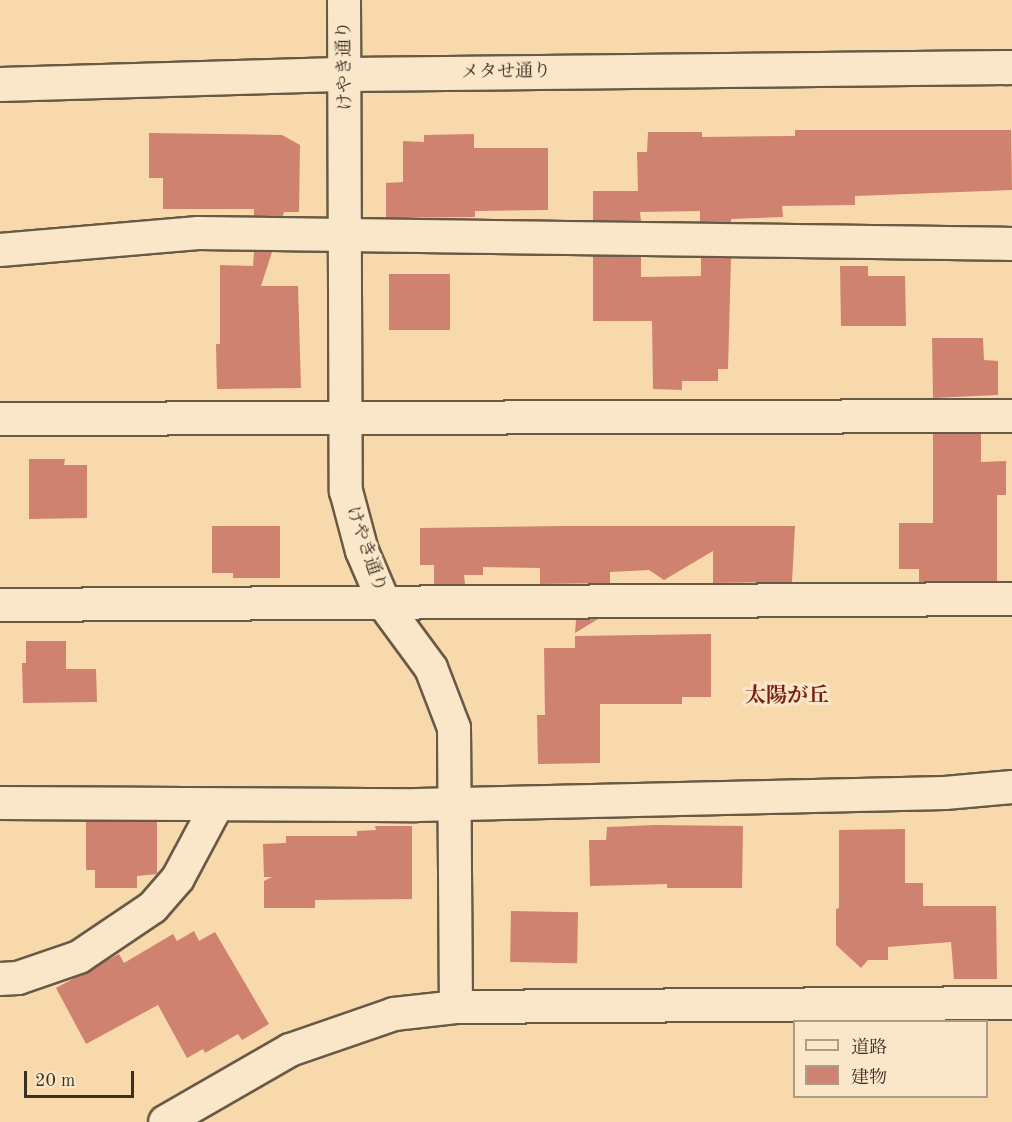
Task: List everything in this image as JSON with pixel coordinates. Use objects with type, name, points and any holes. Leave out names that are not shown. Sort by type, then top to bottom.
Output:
[{"type":"street","name":"けやき通り","points":[[344,0],[347,234],[344,418],[346,490],[362,551],[384,603],[431,668],[454,728],[456,1007]]},
{"type":"street","name":"メタせ通り","points":[[0,84],[346,74],[1012,67]]},
{"type":"street","points":[[0,250],[198,233],[1012,244]]},
{"type":"street","points":[[0,419],[1012,416]]},
{"type":"street","points":[[0,605],[1012,599]]},
{"type":"street","points":[[0,803],[455,804],[945,793],[1012,787]]},
{"type":"street","points":[[0,979],[18,978],[79,957],[153,908],[178,878],[217,805]]},
{"type":"street","points":[[165,1122],[290,1050],[394,1014],[456,1007],[1012,1003]]},
{"type":"building","points":[[795,130],[1011,130],[1012,190],[855,196],[855,205],[782,206],[783,217],[731,219],[731,222],[700,222],[700,211],[640,212],[641,221],[593,220],[593,191],[638,191],[637,152],[647,152],[648,132],[702,132],[702,137],[795,136]]},
{"type":"building","points":[[149,133],[282,135],[300,145],[299,212],[284,212],[283,216],[254,216],[254,209],[163,209],[163,178],[149,178]]},
{"type":"building","points":[[474,134],[474,148],[548,148],[548,210],[475,211],[475,217],[386,218],[386,183],[403,182],[403,141],[424,142],[424,135]]},
{"type":"building","points":[[254,252],[272,252],[261,286],[298,286],[301,388],[217,389],[216,344],[220,344],[220,265],[253,266]]},
{"type":"building","points":[[593,256],[641,257],[641,277],[701,276],[701,258],[731,258],[728,369],[718,369],[718,381],[682,381],[682,390],[653,389],[652,321],[593,321]]},
{"type":"building","points":[[840,266],[868,266],[868,276],[905,276],[906,326],[841,326]]},
{"type":"building","points":[[389,274],[450,274],[450,330],[389,330]]},
{"type":"building","points":[[932,338],[983,338],[984,360],[998,361],[998,395],[933,398]]},
{"type":"building","points":[[933,434],[981,434],[981,462],[1006,461],[1006,495],[997,495],[997,581],[919,582],[919,569],[899,569],[899,523],[933,523]]},
{"type":"building","points":[[29,459],[65,459],[64,465],[87,465],[87,518],[29,519]]},
{"type":"building","points":[[212,526],[280,526],[280,578],[233,578],[233,573],[212,573]]},
{"type":"building","points":[[795,526],[792,582],[713,583],[713,551],[664,580],[649,570],[610,572],[610,583],[540,584],[540,568],[483,567],[483,575],[464,575],[465,584],[434,584],[434,565],[420,565],[420,528]]},
{"type":"building","points":[[598,619],[575,633],[576,620]]},
{"type":"building","points":[[711,634],[711,697],[682,697],[682,704],[600,704],[600,763],[538,764],[537,715],[545,715],[544,648],[575,648],[575,636]]},
{"type":"building","points":[[26,641],[66,641],[66,669],[96,669],[97,702],[23,703],[22,663],[26,663]]},
{"type":"building","points":[[86,821],[157,822],[157,874],[137,876],[137,888],[95,888],[95,870],[86,870]]},
{"type":"building","points":[[375,826],[412,826],[412,899],[315,900],[315,908],[264,908],[264,881],[272,877],[264,877],[263,844],[286,843],[286,836],[357,836],[357,831],[376,830]]},
{"type":"building","points":[[743,826],[742,888],[667,888],[667,884],[590,886],[589,840],[606,840],[607,827]]},
{"type":"building","points":[[905,829],[905,883],[923,883],[923,906],[996,906],[997,979],[954,979],[951,942],[888,947],[888,960],[868,960],[861,968],[836,945],[836,909],[839,908],[839,830]]},
{"type":"building","points":[[511,911],[578,912],[577,963],[510,962]]},
{"type":"building","points":[[194,931],[199,941],[215,932],[269,1024],[242,1040],[238,1034],[205,1053],[203,1049],[187,1058],[158,1005],[86,1044],[56,988],[119,954],[124,963],[173,934],[177,941]]},
{"type":"district","name":"太陽が丘","points":[[787,697]]}]
